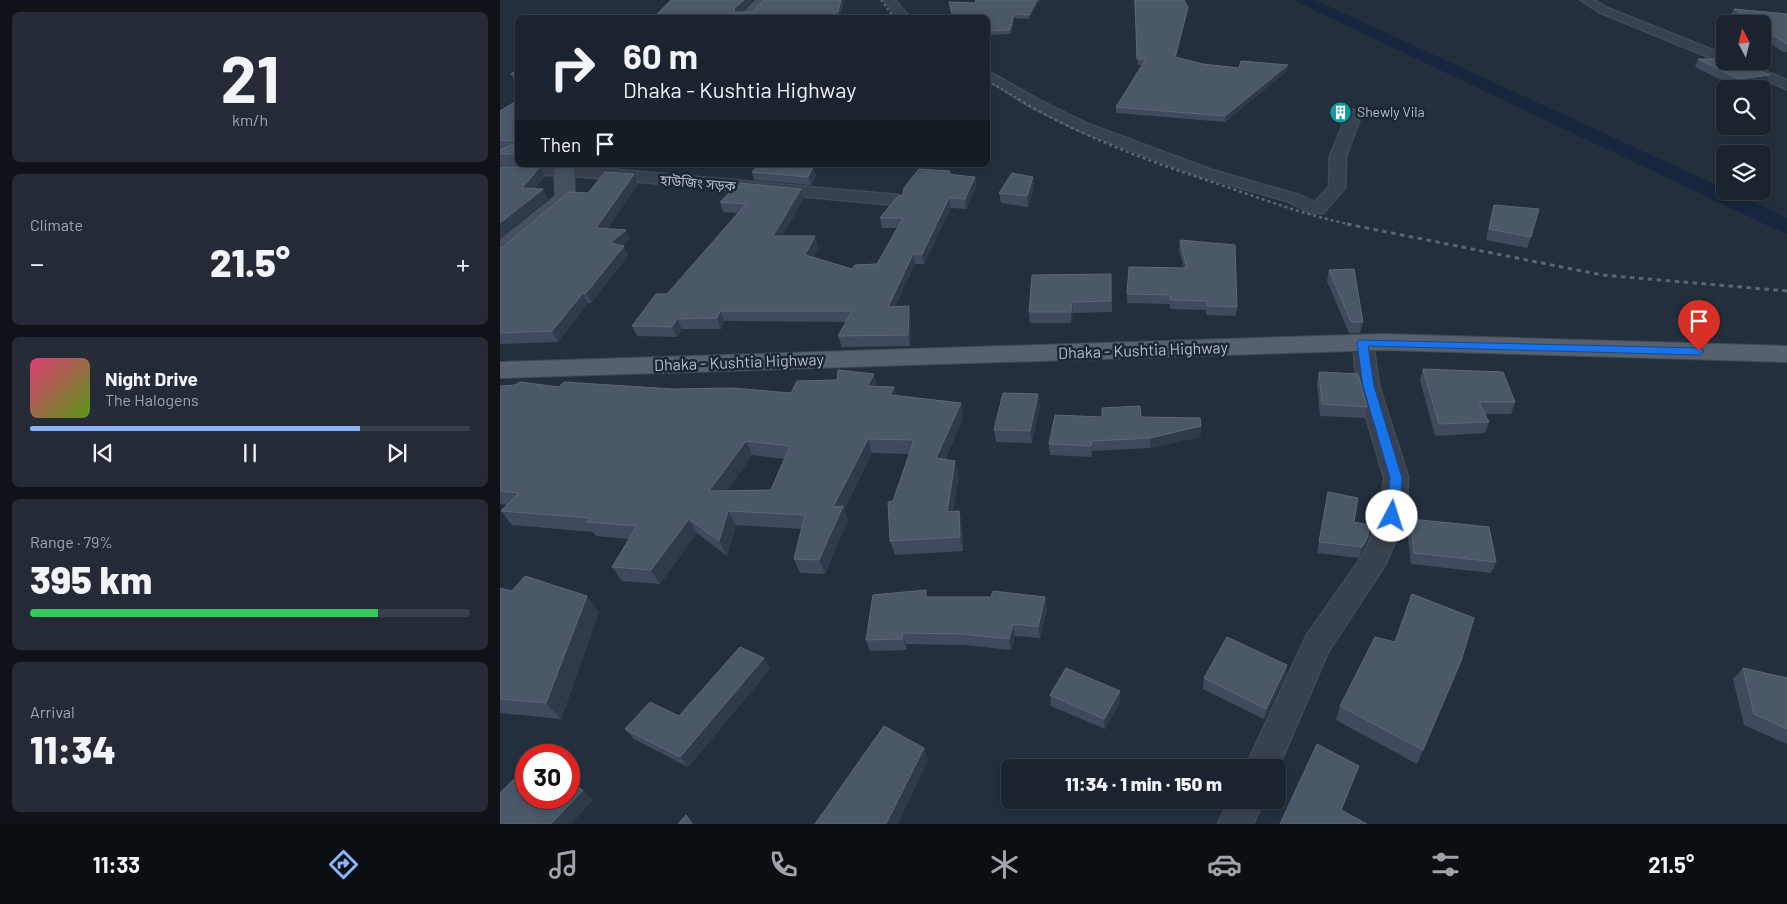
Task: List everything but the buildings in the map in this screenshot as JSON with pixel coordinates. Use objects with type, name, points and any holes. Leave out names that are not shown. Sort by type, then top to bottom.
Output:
[{"type":"main road","points":[[748,15],[764,0]]},
{"type":"main road","points":[[500,251],[565,198],[566,168]]},
{"type":"main road","name":"Dhaka - Kushtia Highway","points":[[500,370],[1363,343],[1787,354]]},
{"type":"street","points":[[889,0],[902,15]]},
{"type":"street","points":[[1586,0],[1603,10],[1716,55]]},
{"type":"street","points":[[1752,70],[1787,84]]},
{"type":"street","points":[[990,76],[1034,103],[1083,127],[1206,173],[1293,198],[1317,209],[1336,188],[1338,156],[1354,113]]},
{"type":"street","name":"হাউজিং সড়ক","points":[[500,170],[566,168],[897,200]]},
{"type":"street","points":[[1265,759],[1317,644],[1376,557],[1392,516],[1396,478],[1368,386],[1363,343]]},
{"type":"street","points":[[1235,824],[1242,809]]},
{"type":"waterway","points":[[1304,0],[1787,226]]},
{"type":"railway","points":[[881,0],[892,15]]},
{"type":"railway","points":[[990,82],[1020,100]]},
{"type":"railway","points":[[1018,99],[1091,137],[1143,158],[1287,207],[1353,225]]},
{"type":"railway","points":[[1347,224],[1602,275],[1787,291]]},
{"type":"place","name":"Shewly Vila","points":[[1341,112]]},
{"type":"route","points":[[1392,516],[1396,478],[1368,386],[1363,343],[1699,351]]}]
